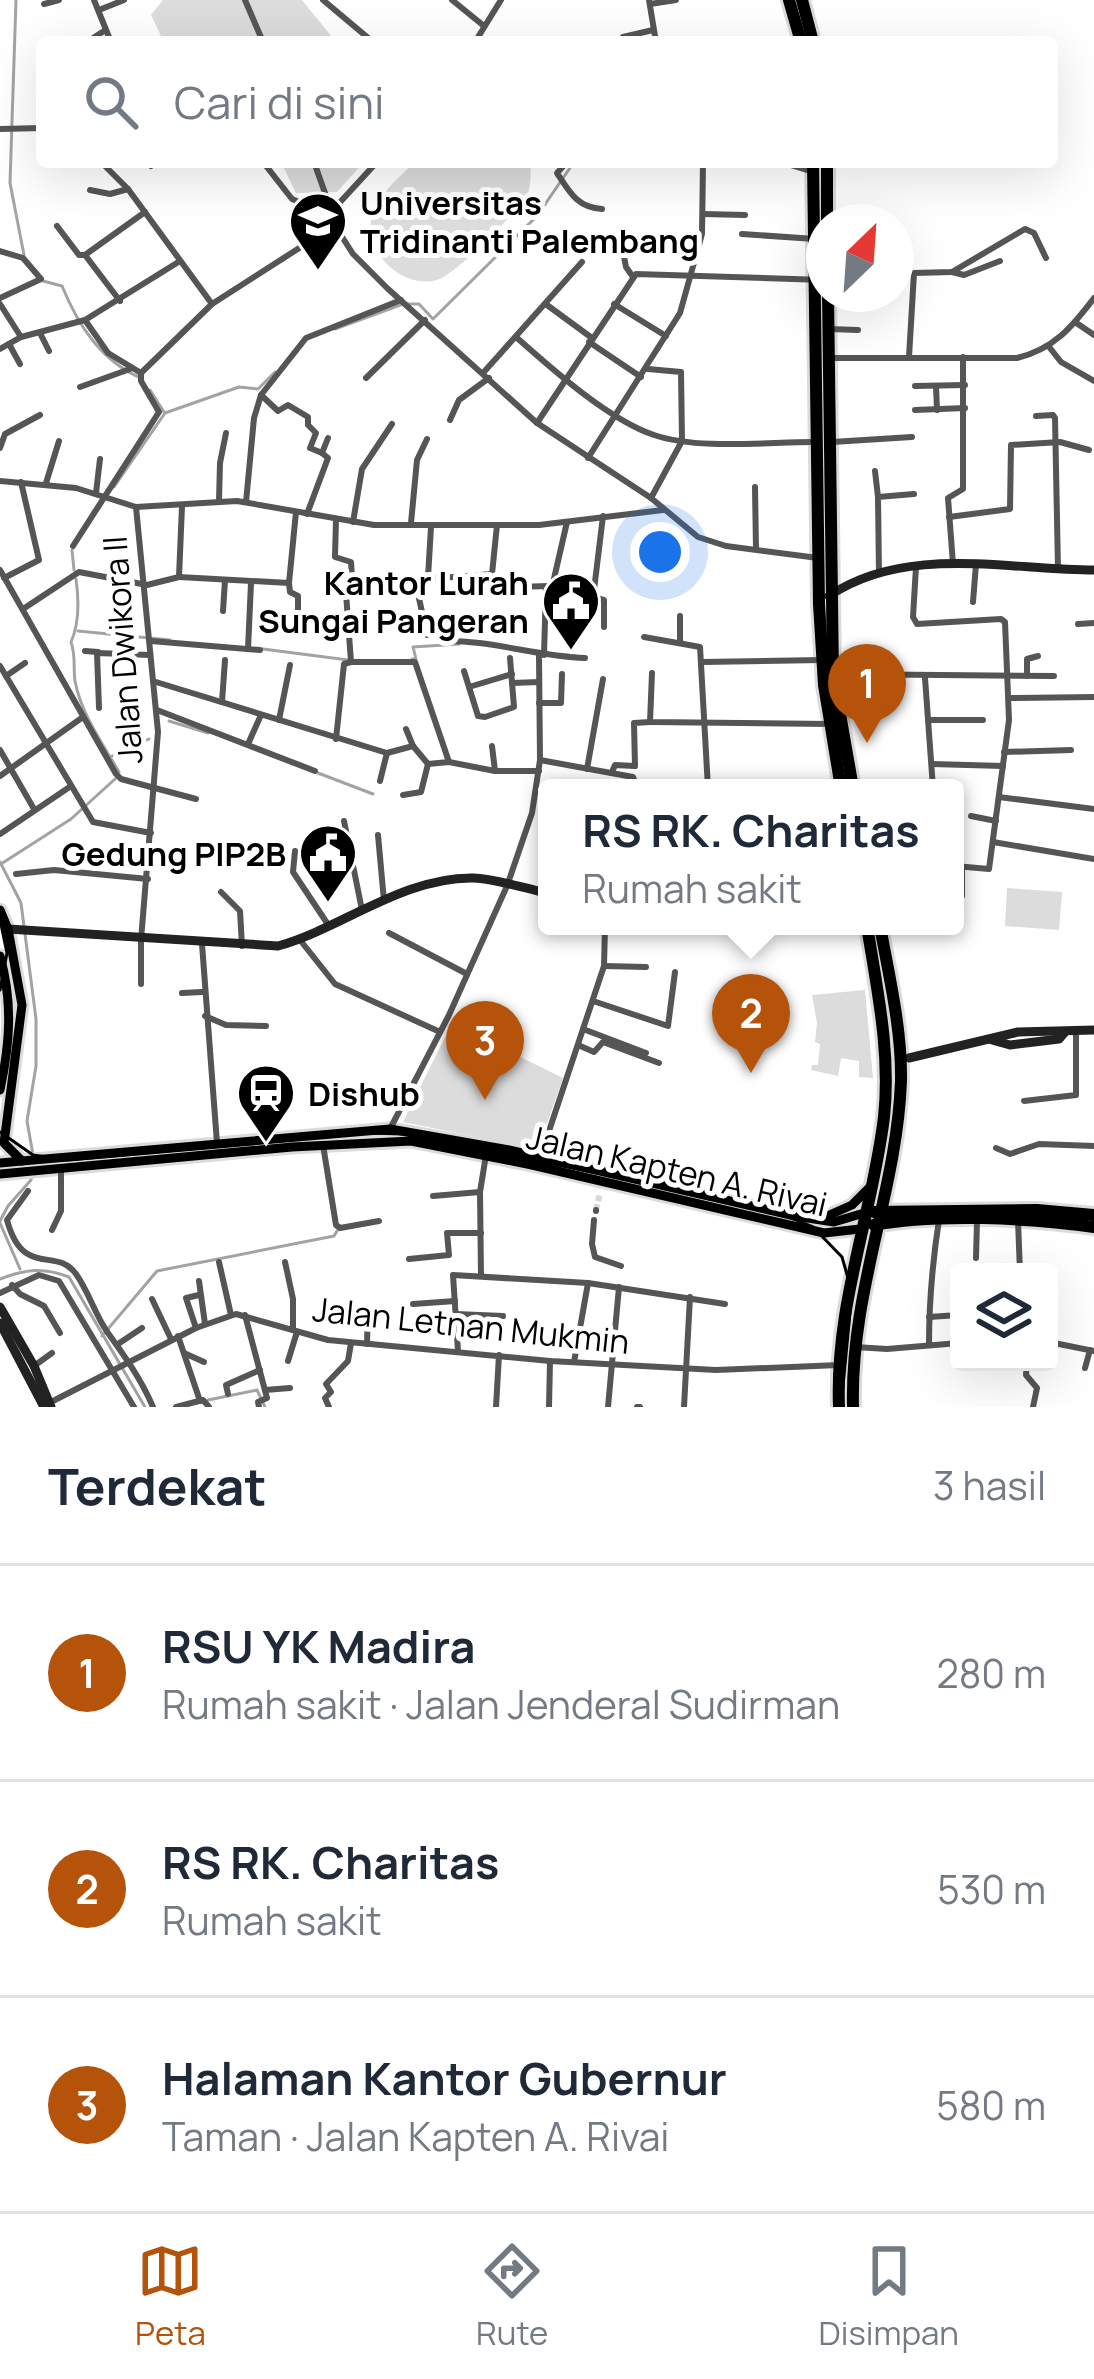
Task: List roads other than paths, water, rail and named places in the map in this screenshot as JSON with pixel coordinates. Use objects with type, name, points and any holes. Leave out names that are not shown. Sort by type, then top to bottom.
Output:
[{"type":"highway","points":[[790,0],[799,36]]},
{"type":"highway","points":[[802,0],[811,36]]},
{"type":"highway","points":[[814,168],[820,204]]},
{"type":"highway","points":[[824,204],[827,168]]},
{"type":"highway","points":[[821,312],[822,660],[839,779]]},
{"type":"highway","points":[[823,359],[829,312]]},
{"type":"highway","points":[[824,442],[818,558],[851,779]]},
{"type":"highway","points":[[868,935],[886,1070],[871,1187],[873,1216]]},
{"type":"highway","points":[[882,935],[904,1054],[904,1095],[887,1197],[898,1209]]},
{"type":"highway","points":[[853,1407],[854,1346],[904,1054]]},
{"type":"highway","points":[[839,1407],[839,1365],[860,1228],[873,1216],[898,1209],[1094,1215]]},
{"type":"highway","points":[[873,1216],[1094,1227]]},
{"type":"main road","points":[[0,910],[11,929],[22,1005],[19,1049],[4,1111],[4,1143],[29,1165]]},
{"type":"main road","points":[[0,956],[19,1049]]},
{"type":"main road","points":[[0,1090],[10,1016]]},
{"type":"main road","points":[[0,1163],[61,1169],[323,1145],[391,1130]]},
{"type":"main road","points":[[0,1174],[29,1165],[217,1143],[391,1130],[410,1136]]},
{"type":"main road","name":"Jalan Kapten A. Rivai","points":[[410,1136],[540,1158],[814,1220],[873,1216]]},
{"type":"main road","name":"Jalan Kapten A. Rivai","points":[[410,1136],[602,1187],[824,1233],[860,1228]]},
{"type":"main road","points":[[814,1220],[844,1209],[871,1187]]},
{"type":"street","points":[[44,4],[59,0]]},
{"type":"street","points":[[94,0],[108,36]]},
{"type":"street","points":[[99,10],[124,0]]},
{"type":"street","points":[[245,0],[260,36]]},
{"type":"street","points":[[323,0],[366,36]]},
{"type":"street","points":[[338,13],[348,0]]},
{"type":"street","points":[[452,0],[484,26]]},
{"type":"street","points":[[478,36],[501,0]]},
{"type":"street","points":[[654,36],[650,2],[676,0]]},
{"type":"street","points":[[96,36],[105,30]]},
{"type":"street","points":[[628,36],[653,31]]},
{"type":"street","points":[[107,168],[146,212],[212,304]]},
{"type":"street","points":[[268,168],[292,199],[331,213]]},
{"type":"street","points":[[316,168],[332,226],[353,254],[537,423],[708,542],[818,558]]},
{"type":"street","points":[[331,213],[372,168]]},
{"type":"street","points":[[565,168],[561,179],[582,206],[602,209]]},
{"type":"street","points":[[588,459],[680,314],[701,239],[703,168]]},
{"type":"street","points":[[90,190],[110,194],[128,189]]},
{"type":"street","points":[[58,226],[79,256],[86,255],[146,212]]},
{"type":"street","points":[[703,214],[745,215]]},
{"type":"street","points":[[140,376],[212,304],[332,226]]},
{"type":"street","points":[[123,228],[132,241]]},
{"type":"street","points":[[952,272],[1025,229],[1034,233],[1046,258]]},
{"type":"street","points":[[742,234],[806,238]]},
{"type":"street","points":[[610,246],[622,246],[633,277]]},
{"type":"street","points":[[0,251],[23,258],[40,280],[0,301],[20,338]]},
{"type":"street","points":[[86,255],[120,301]]},
{"type":"street","points":[[0,349],[20,338],[79,322],[180,261]]},
{"type":"street","points":[[449,420],[459,400],[486,376],[582,262]]},
{"type":"street","points":[[909,357],[914,273],[964,275],[1000,262]]},
{"type":"street","points":[[537,423],[633,277],[641,273],[806,280]]},
{"type":"street","points":[[823,359],[1017,358],[1049,346],[1094,298]]},
{"type":"street","points":[[247,502],[254,418],[261,395],[306,338],[404,303]]},
{"type":"street","points":[[614,304],[667,336]]},
{"type":"street","points":[[547,305],[642,377]]},
{"type":"street","points":[[366,378],[425,320]]},
{"type":"street","points":[[73,546],[159,411],[140,376],[127,371],[79,322]]},
{"type":"street","points":[[1076,322],[1094,335]]},
{"type":"street","points":[[829,329],[858,330]]},
{"type":"street","points":[[40,332],[49,351]]},
{"type":"street","points":[[516,338],[564,380],[654,435],[682,441],[912,437]]},
{"type":"street","points":[[9,344],[20,364]]},
{"type":"street","points":[[1049,346],[1061,362],[1094,381]]},
{"type":"street","points":[[953,564],[949,496],[964,489],[963,357]]},
{"type":"street","points":[[1082,375],[1094,367]]},
{"type":"street","points":[[648,369],[679,369],[682,441],[651,498]]},
{"type":"street","points":[[80,387],[127,371]]},
{"type":"street","points":[[915,386],[964,385]]},
{"type":"street","points":[[935,386],[937,410]]},
{"type":"street","points":[[261,395],[278,410],[288,405],[307,417],[316,433],[310,448],[328,459],[307,514]]},
{"type":"street","points":[[915,410],[964,408]]},
{"type":"street","points":[[0,448],[5,434],[40,415]]},
{"type":"street","points":[[1036,416],[1054,416],[1058,569]]},
{"type":"street","points":[[353,523],[362,470],[392,424]]},
{"type":"street","points":[[219,501],[226,434]]},
{"type":"street","points":[[322,453],[328,438]]},
{"type":"street","points":[[411,524],[417,460],[428,439]]},
{"type":"street","points":[[46,482],[59,441]]},
{"type":"street","points":[[949,517],[1010,509],[1010,446],[1056,442],[1089,450]]},
{"type":"street","points":[[100,459],[104,497]]},
{"type":"street","points":[[875,471],[879,574]]},
{"type":"street","name":"Jalan Dwikora II","points":[[0,481],[46,482],[136,507],[247,502],[353,523],[497,525],[663,510]]},
{"type":"street","points":[[21,482],[39,560],[2,574],[21,610],[118,777],[154,793],[196,799]]},
{"type":"street","points":[[755,487],[756,550]]},
{"type":"street","points":[[878,497],[914,494]]},
{"type":"street","points":[[179,577],[182,506]]},
{"type":"street","name":"Jalan Dwikora II","points":[[136,507],[157,710],[141,984]]},
{"type":"street","points":[[296,512],[289,583],[290,592],[298,596],[298,614]]},
{"type":"street","points":[[594,590],[603,515]]},
{"type":"street","points":[[336,519],[335,556],[351,562],[351,660]]},
{"type":"street","points":[[391,1130],[508,884],[536,800],[539,682],[550,585],[567,522]]},
{"type":"street","points":[[497,525],[492,574],[428,577],[415,582],[428,636],[513,647],[542,656],[585,658]]},
{"type":"street","points":[[428,577],[431,526]]},
{"type":"street","points":[[974,602],[976,563]]},
{"type":"street","points":[[825,598],[842,586],[916,567],[976,563],[1094,570]]},
{"type":"street","points":[[916,567],[914,621],[1004,620],[1009,698],[993,842],[987,870],[964,868]]},
{"type":"street","points":[[21,610],[73,575],[147,585],[179,577],[289,583]]},
{"type":"street","points":[[223,611],[225,580]]},
{"type":"street","points":[[248,648],[251,583]]},
{"type":"street","points":[[566,585],[566,618]]},
{"type":"street","points":[[516,587],[566,585],[604,600],[604,627]]},
{"type":"street","points":[[332,593],[382,593]]},
{"type":"street","points":[[680,616],[680,641]]},
{"type":"street","points":[[1078,623],[1094,622]]},
{"type":"street","points":[[644,637],[700,647],[708,779]]},
{"type":"street","points":[[150,638],[260,650]]},
{"type":"street","points":[[85,651],[152,655]]},
{"type":"street","points":[[98,652],[98,708]]},
{"type":"street","points":[[417,652],[416,664],[449,762]]},
{"type":"street","points":[[1027,676],[1027,659],[1038,656]]},
{"type":"street","points":[[464,671],[478,716],[485,717],[514,707],[510,658]]},
{"type":"street","points":[[222,702],[225,660]]},
{"type":"street","points":[[336,740],[344,663],[411,660],[416,664]]},
{"type":"street","points":[[702,662],[822,660]]},
{"type":"street","points":[[6,676],[26,664]]},
{"type":"street","points":[[279,721],[290,665]]},
{"type":"street","points":[[0,666],[88,814],[99,825],[151,833]]},
{"type":"street","points":[[650,722],[652,673]]},
{"type":"street","points":[[539,703],[561,703],[562,674]]},
{"type":"street","points":[[833,674],[1054,676]]},
{"type":"street","points":[[925,678],[933,779]]},
{"type":"street","points":[[469,687],[512,679],[539,682]]},
{"type":"street","points":[[587,769],[603,679]]},
{"type":"street","points":[[154,682],[387,753],[413,746]]},
{"type":"street","points":[[1009,698],[1094,697]]},
{"type":"street","points":[[157,710],[315,771]]},
{"type":"street","points":[[247,746],[261,715]]},
{"type":"street","points":[[0,776],[82,717]]},
{"type":"street","points":[[929,720],[983,720]]},
{"type":"street","points":[[612,772],[615,764],[636,766],[634,723],[830,724]]},
{"type":"street","points":[[406,729],[428,764]]},
{"type":"street","points":[[492,746],[495,771]]},
{"type":"street","points":[[0,750],[35,810]]},
{"type":"street","points":[[1004,752],[1071,750]]},
{"type":"street","points":[[380,781],[387,753]]},
{"type":"street","points":[[540,760],[636,779]]},
{"type":"street","points":[[428,764],[538,771]]},
{"type":"street","points":[[403,795],[421,792],[428,764]]},
{"type":"street","points":[[932,764],[1003,766]]},
{"type":"street","points":[[0,834],[71,786]]},
{"type":"street","points":[[999,797],[1094,809]]},
{"type":"street","points":[[971,816],[996,820]]},
{"type":"street","points":[[344,821],[362,910]]},
{"type":"street","points":[[378,835],[384,901]]},
{"type":"street","points":[[993,842],[1094,859]]},
{"type":"street","points":[[295,851],[293,872],[329,926]]},
{"type":"street","points":[[149,861],[178,864]]},
{"type":"street","points":[[16,874],[54,870],[148,879]]},
{"type":"street","points":[[11,929],[278,946],[384,901],[457,879],[538,891]]},
{"type":"street","points":[[221,892],[240,911],[242,946]]},
{"type":"street","points":[[389,933],[467,974]]},
{"type":"street","points":[[540,1158],[604,966],[605,935]]},
{"type":"street","points":[[300,940],[335,984],[440,1032]]},
{"type":"street","points":[[202,944],[217,1143]]},
{"type":"street","points":[[604,966],[646,968]]},
{"type":"street","points":[[593,1001],[668,1026],[675,972]]},
{"type":"street","points":[[182,993],[204,992]]},
{"type":"street","points":[[206,1016],[226,1025],[266,1026]]},
{"type":"street","points":[[583,1030],[646,1053]]},
{"type":"street","points":[[904,1054],[992,1040],[1059,1039],[1070,1032],[1094,1030]]},
{"type":"street","points":[[1024,1101],[1076,1095],[1070,1032]]},
{"type":"street","points":[[578,1046],[594,1052],[603,1042],[659,1063]]},
{"type":"street","points":[[391,1130],[397,1125],[410,1136]]},
{"type":"street","points":[[996,1148],[1010,1154],[1047,1144],[1094,1146]]},
{"type":"street","points":[[323,1145],[336,1225],[379,1221]]},
{"type":"street","points":[[481,1275],[480,1192],[486,1155]]},
{"type":"street","points":[[52,1230],[61,1211],[61,1169]]},
{"type":"street","points":[[28,1191],[8,1215],[8,1226],[28,1257],[74,1271],[153,1407]]},
{"type":"street","points":[[433,1196],[480,1192]]},
{"type":"street","points":[[596,1214],[595,1257],[621,1266]]},
{"type":"street","points":[[929,1346],[928,1283],[936,1265],[939,1220]]},
{"type":"street","points":[[976,1221],[976,1258]]},
{"type":"street","points":[[1018,1222],[1020,1263]]},
{"type":"street","points":[[409,1259],[449,1255],[447,1233],[481,1233]]},
{"type":"street","points":[[219,1262],[231,1315]]},
{"type":"street","points":[[285,1262],[295,1331],[288,1361]]},
{"type":"street","points":[[0,1293],[40,1275],[59,1281],[134,1407]]},
{"type":"street","points":[[458,1351],[452,1275],[588,1283],[725,1304]]},
{"type":"street","points":[[199,1280],[205,1324]]},
{"type":"street","points":[[574,1362],[588,1283]]},
{"type":"street","points":[[12,1285],[44,1306],[60,1333]]},
{"type":"street","points":[[608,1407],[619,1287]]},
{"type":"street","points":[[196,1328],[186,1298],[199,1295]]},
{"type":"street","points":[[684,1407],[690,1297]]},
{"type":"street","points":[[152,1299],[184,1353],[205,1402],[176,1407]]},
{"type":"street","points":[[413,1304],[454,1301]]},
{"type":"street","points":[[0,1307],[34,1366],[46,1406]]},
{"type":"street","points":[[367,1344],[368,1308]]},
{"type":"street","points":[[456,1314],[503,1316]]},
{"type":"street","name":"Jalan Letnan Mukmin","points":[[46,1406],[175,1338],[231,1315],[351,1342],[550,1361],[688,1370],[839,1365]]},
{"type":"street","points":[[245,1315],[263,1400],[290,1388]]},
{"type":"street","points":[[929,1317],[950,1316]]},
{"type":"street","points":[[0,1324],[46,1406]]},
{"type":"street","points":[[118,1344],[142,1328]]},
{"type":"street","points":[[329,1407],[325,1398],[331,1392],[326,1384],[348,1361],[351,1342]]},
{"type":"street","points":[[854,1346],[886,1349],[950,1344]]},
{"type":"street","points":[[1058,1344],[1092,1351],[1085,1368]]},
{"type":"street","points":[[34,1366],[52,1353]]},
{"type":"street","points":[[184,1353],[205,1362]]},
{"type":"street","points":[[496,1407],[499,1355]]},
{"type":"street","points":[[548,1407],[550,1361]]},
{"type":"street","points":[[228,1394],[226,1385],[260,1370]]},
{"type":"street","points":[[1027,1371],[1036,1386],[1034,1407]]},
{"type":"waterway","points":[[16,0],[10,183],[24,255]]},
{"type":"waterway","points":[[335,329],[403,304],[419,304],[433,319],[537,216],[570,168]]},
{"type":"waterway","points":[[43,281],[62,286],[92,340],[114,362],[141,378]]},
{"type":"waterway","points":[[114,487],[165,413],[239,387],[258,389],[275,372]]},
{"type":"waterway","points":[[150,390],[164,412]]},
{"type":"waterway","points":[[72,550],[74,570]]},
{"type":"waterway","points":[[76,579],[78,611],[71,642],[75,681],[87,717],[119,772]]},
{"type":"waterway","points":[[78,631],[170,640]]},
{"type":"waterway","points":[[412,659],[416,659],[413,647],[459,644]]},
{"type":"waterway","points":[[263,649],[348,660]]},
{"type":"waterway","points":[[169,721],[208,733]]},
{"type":"waterway","points":[[112,756],[149,739]]},
{"type":"waterway","points":[[318,773],[373,794]]},
{"type":"waterway","points":[[1,864],[71,819],[115,779]]},
{"type":"waterway","points":[[0,862],[21,903],[36,1019],[36,1066],[27,1121],[33,1155],[31,1180],[0,1221]]},
{"type":"waterway","points":[[0,1223],[20,1269]]},
{"type":"waterway","points":[[102,1336],[157,1271],[334,1236],[337,1231]]},
{"type":"waterway","points":[[0,1279],[34,1270],[69,1277],[145,1407]]},
{"type":"waterway","points":[[208,1400],[257,1390],[265,1407]]},
{"type":"tunnel","points":[[596,1210],[600,1193]]},
{"type":"tram line","points":[[0,919],[7,953],[0,990]]},
{"type":"tram line","points":[[0,1132],[33,1155],[68,1160],[366,1133],[404,1134],[784,1215],[813,1227],[842,1257],[852,1292],[841,1407]]},
{"type":"place","name":"Universitas Tridinanti Palembang","points":[[318,272]]},
{"type":"place","name":"Kantor Lurah Sungai Pangeran","points":[[571,652]]},
{"type":"place","name":"RSU YK Madira","points":[[867,743]]},
{"type":"place","name":"Gedung PIP2B","points":[[328,904]]},
{"type":"place","name":"RS RK. Charitas","points":[[751,1073]]},
{"type":"place","name":"Halaman Kantor Gubernur","points":[[485,1100]]},
{"type":"place","name":"Dishub","points":[[266,1144]]}]
